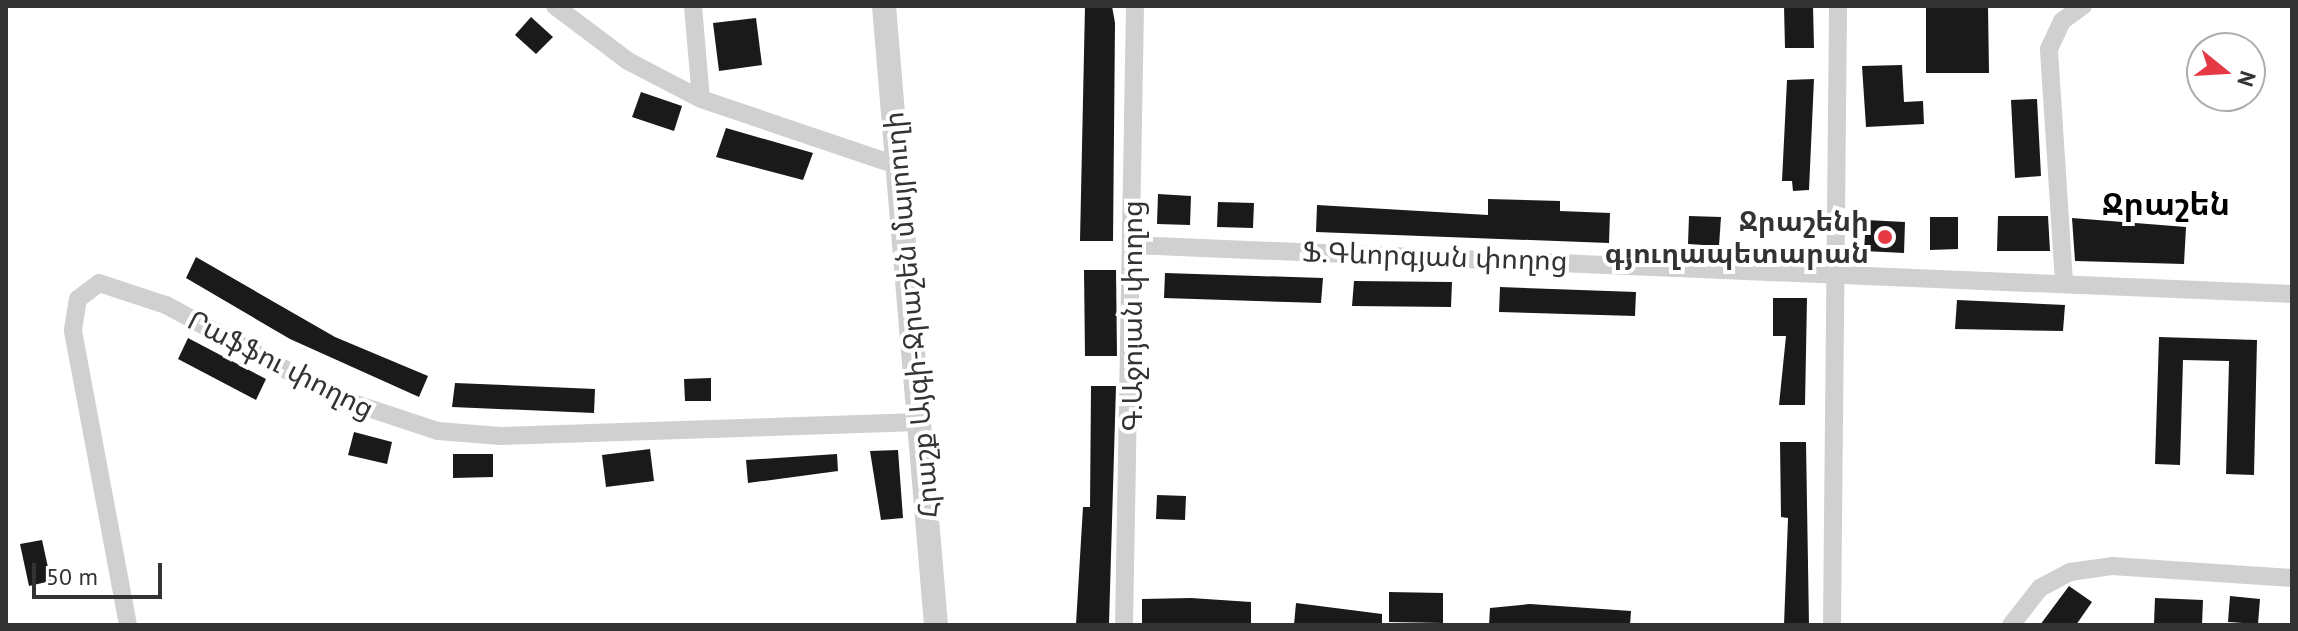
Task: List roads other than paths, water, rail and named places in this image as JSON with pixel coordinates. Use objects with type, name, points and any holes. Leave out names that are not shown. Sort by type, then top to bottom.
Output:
[{"type":"street","points":[[555,6],[628,61],[701,99],[899,166]]},
{"type":"street","points":[[693,6],[701,99]]},
{"type":"street","name":"Հրաշք Այգի-Ջրաշեն մայրուղի","points":[[884,6],[936,625]]},
{"type":"street","name":"Գ.Աջոյան փողոց","points":[[1124,625],[1135,6]]},
{"type":"street","points":[[1832,625],[1833,271],[1838,6]]},
{"type":"street","points":[[2064,282],[2049,49],[2062,21],[2083,6]]},
{"type":"street","name":"Ֆ.Գևորգյան փողոց","points":[[1132,245],[1833,271],[2292,294]]},
{"type":"street","name":"Րաֆֆու փողոց","points":[[128,625],[73,330],[78,299],[99,283],[166,305],[338,398],[438,431],[501,436],[920,422]]},
{"type":"street","points":[[2011,625],[2040,588],[2070,572],[2112,566],[2292,578]]},
{"type":"place","name":"Ջրաշենի գյուղապետարան","points":[[1885,237]]},
{"type":"district","name":"Ջրաշեն","points":[[2166,203]]}]
